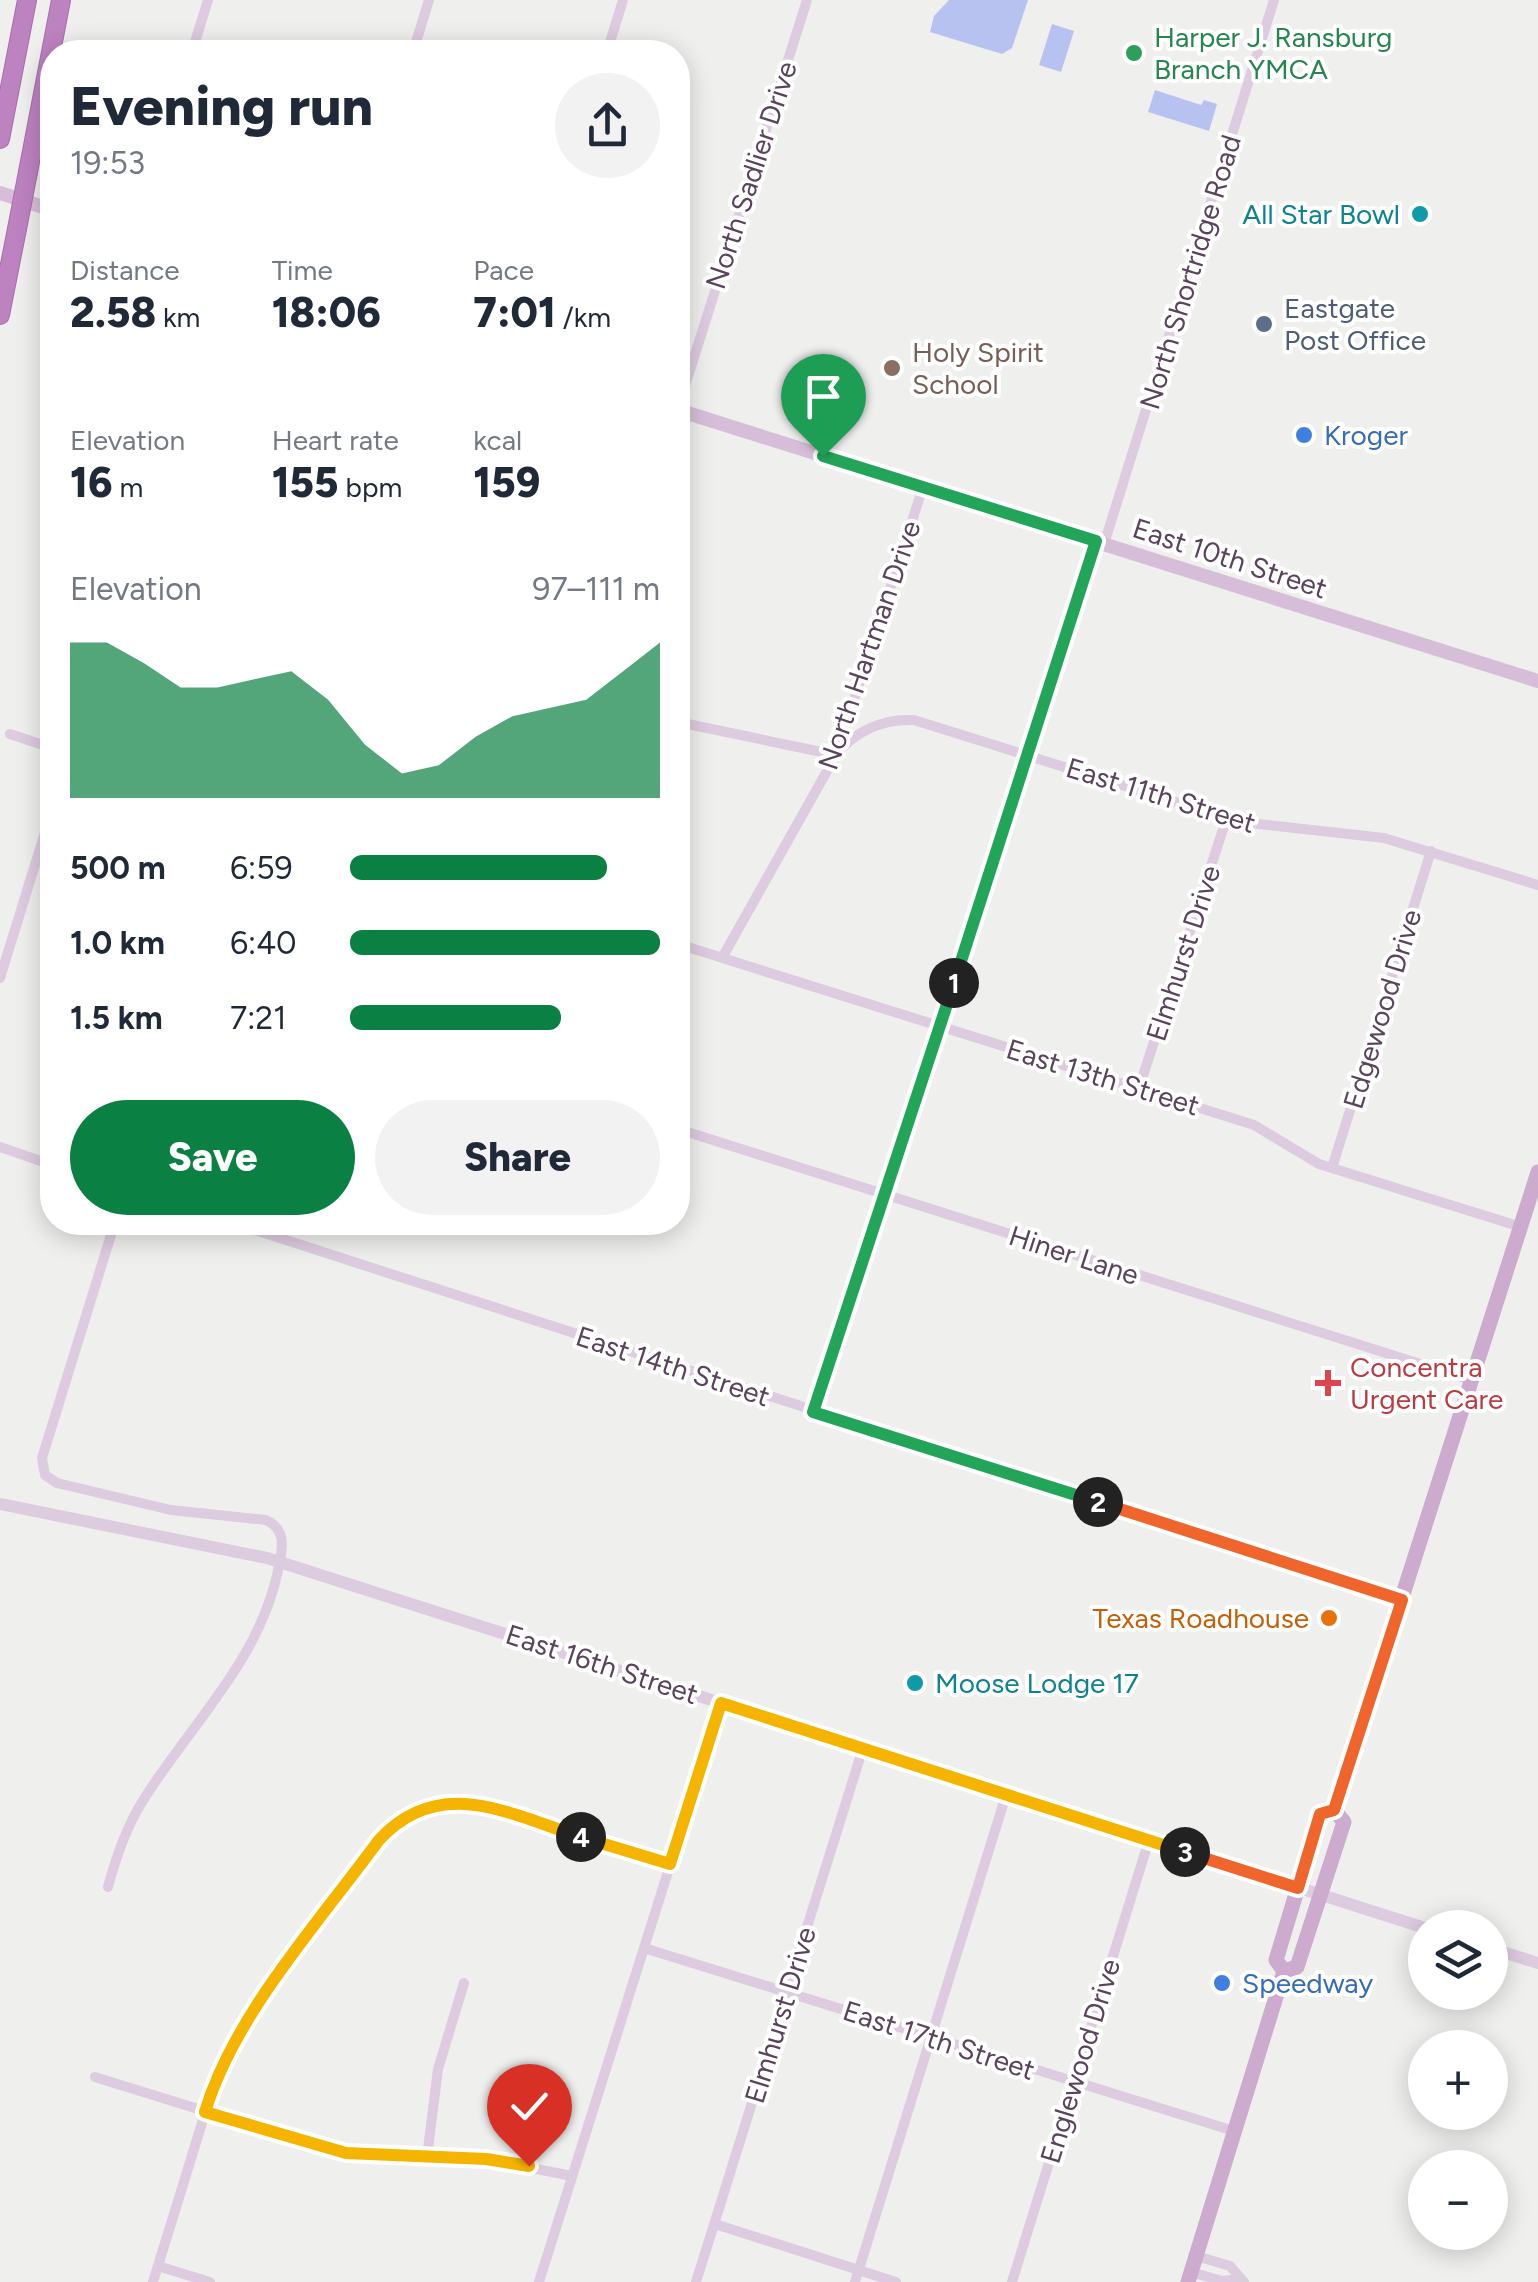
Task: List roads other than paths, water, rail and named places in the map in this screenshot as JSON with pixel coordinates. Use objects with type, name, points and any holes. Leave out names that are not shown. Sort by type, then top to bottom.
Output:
[{"type":"highway","points":[[0,139],[27,0]]},
{"type":"highway","points":[[53,40],[61,0]]},
{"type":"highway","points":[[0,315],[40,109]]},
{"type":"main road","points":[[0,193],[40,206]]},
{"type":"main road","name":"East 10th Street","points":[[690,413],[1538,681]]},
{"type":"main road","points":[[1334,1810],[1538,1172]]},
{"type":"main road","points":[[1284,1971],[1276,1960],[1320,1814],[1334,1810]]},
{"type":"main road","points":[[1284,1971],[1298,1967],[1344,1822],[1334,1810]]},
{"type":"main road","points":[[1192,2270],[1284,1971]]},
{"type":"street","points":[[196,40],[208,0]]},
{"type":"street","points":[[417,40],[430,0]]},
{"type":"street","points":[[611,40],[623,0]]},
{"type":"street","name":"North Sadlier Drive","points":[[690,371],[807,0]]},
{"type":"street","name":"North Shortridge Road","points":[[813,1412],[1274,0]]},
{"type":"street","name":"North Hartman Drive","points":[[722,958],[836,755],[923,487]]},
{"type":"street","name":"East 11th Street","points":[[836,755],[871,727],[905,720],[925,722],[1227,817],[1285,829],[1384,838],[1538,885]]},
{"type":"street","points":[[690,725],[836,755]]},
{"type":"street","points":[[10,734],[40,744]]},
{"type":"street","name":"Elmhurst Drive","points":[[1139,1088],[1227,817]]},
{"type":"street","points":[[0,978],[40,849]]},
{"type":"street","name":"Edgewood Drive","points":[[1332,1168],[1431,851]]},
{"type":"street","name":"East 13th Street","points":[[690,948],[1254,1125],[1319,1164],[1520,1227]]},
{"type":"street","name":"Hiner Lane","points":[[690,1133],[1472,1380]]},
{"type":"street","points":[[0,1148],[40,1161]]},
{"type":"street","points":[[108,1886],[120,1846],[139,1807],[228,1684],[252,1644],[280,1562],[282,1534],[266,1520],[171,1510],[57,1483],[44,1475],[42,1458],[111,1235]]},
{"type":"street","name":"East 14th Street","points":[[270,1235],[1402,1600]]},
{"type":"street","name":"East 16th Street","points":[[0,1504],[280,1562],[1408,1923]]},
{"type":"street","points":[[540,2282],[721,1703]]},
{"type":"street","name":"Elmhurst Drive","points":[[696,2282],[863,1748]]},
{"type":"street","points":[[856,2276],[1006,1795]]},
{"type":"street","points":[[152,2282],[225,2057],[250,2016],[379,1840],[396,1824],[417,1811],[445,1803],[479,1805],[670,1864]]},
{"type":"street","name":"Englewood Drive","points":[[1012,2282],[1149,1840]]},
{"type":"street","name":"East 17th Street","points":[[644,1948],[1234,2131]]},
{"type":"street","points":[[1508,1954],[1538,1963]]},
{"type":"street","points":[[427,2157],[435,2084],[464,1982]]},
{"type":"street","points":[[95,2076],[333,2151],[493,2160],[572,2176]]},
{"type":"street","points":[[715,2224],[856,2276],[896,2282]]},
{"type":"street","points":[[158,2266],[210,2282]]},
{"type":"street","points":[[1192,2270],[1222,2281],[1241,2280]]},
{"type":"place","name":"Harper J. Ransburg Branch YMCA","points":[[1134,53]]},
{"type":"place","name":"All Star Bowl","points":[[1420,214]]},
{"type":"place","name":"Eastgate Post Office","points":[[1264,324]]},
{"type":"place","name":"Holy Spirit School","points":[[892,368]]},
{"type":"place","name":"Kroger","points":[[1304,435]]},
{"type":"place","name":"Concentra Urgent Care","points":[[1328,1383]]},
{"type":"place","name":"Texas Roadhouse","points":[[1329,1618]]},
{"type":"place","name":"Moose Lodge 17","points":[[915,1683]]},
{"type":"place","name":"Speedway","points":[[1222,1983]]}]
